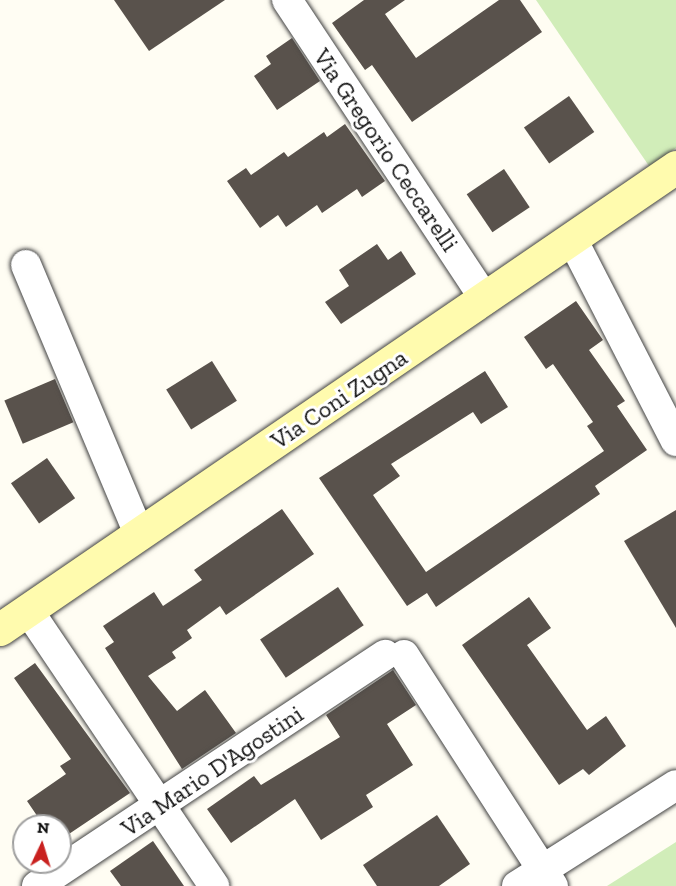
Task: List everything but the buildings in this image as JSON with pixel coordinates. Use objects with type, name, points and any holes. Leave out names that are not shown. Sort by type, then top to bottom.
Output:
[{"type":"street","name":"Via Gregorio Ceccarelli","points":[[287,0],[485,299]]},
{"type":"street","name":"Via Coni Zugna","points":[[0,629],[573,241],[676,167]]},
{"type":"street","points":[[573,241],[675,438]]},
{"type":"street","points":[[26,265],[139,534]]},
{"type":"street","points":[[27,610],[214,886]]},
{"type":"street","name":"Via Mario D'Agostini","points":[[37,886],[395,655],[548,878]]},
{"type":"street","points":[[518,886],[548,878],[676,785]]},
{"type":"green space","points":[[536,0],[676,0],[676,148],[649,166]]},
{"type":"green space","points":[[676,842],[676,886],[607,886]]}]
